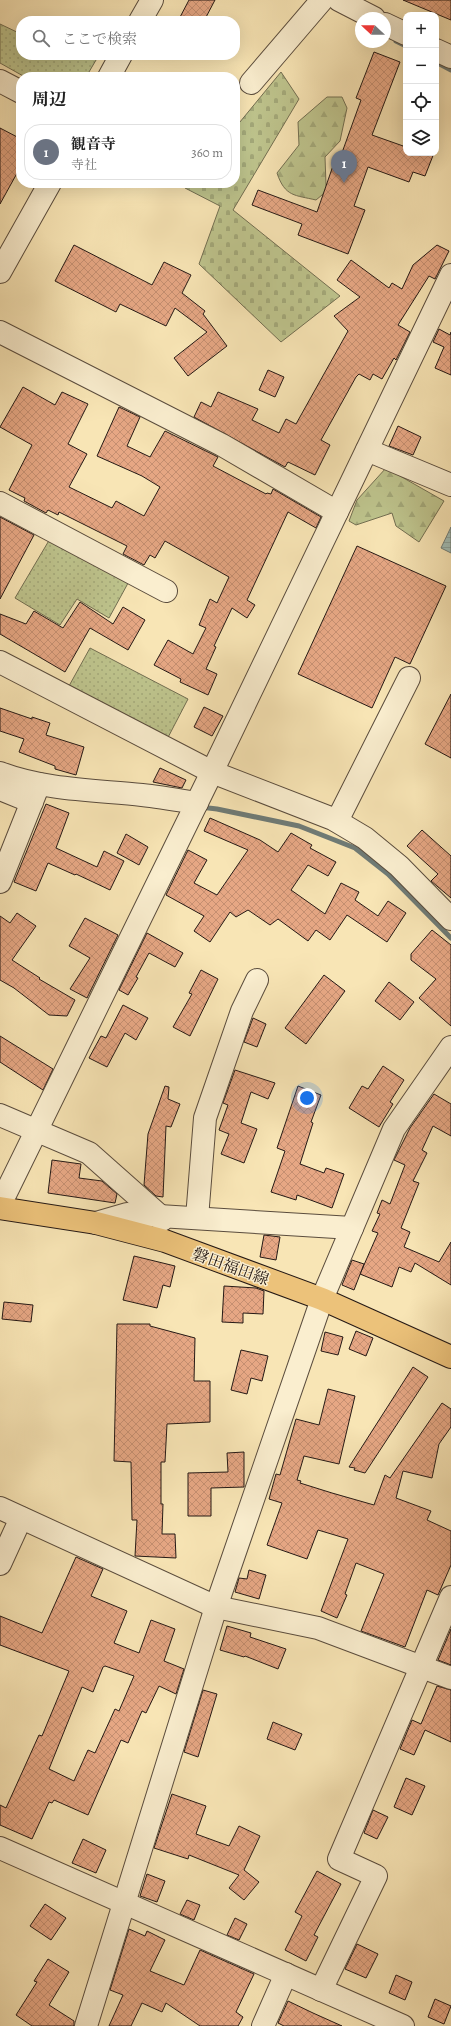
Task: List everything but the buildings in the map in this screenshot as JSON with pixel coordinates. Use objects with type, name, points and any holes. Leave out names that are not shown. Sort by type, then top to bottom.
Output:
[{"type":"main road","name":"磐田福田線","points":[[0,1206],[96,1223],[173,1245],[322,1299],[451,1357]]},
{"type":"street","points":[[143,16],[152,0]]},
{"type":"street","points":[[348,2],[364,12]]},
{"type":"street","points":[[251,84],[318,6]]},
{"type":"street","points":[[391,27],[403,33]]},
{"type":"street","points":[[439,51],[451,57]]},
{"type":"street","points":[[112,72],[118,60]]},
{"type":"street","points":[[0,81],[16,89]]},
{"type":"street","points":[[0,272],[47,188]]},
{"type":"street","points":[[0,1206],[197,803],[451,275]]},
{"type":"street","points":[[0,332],[222,445],[337,512]]},
{"type":"street","points":[[367,450],[451,485]]},
{"type":"street","points":[[0,503],[166,591]]},
{"type":"street","points":[[0,662],[212,772],[337,821],[365,838],[399,866],[451,920]]},
{"type":"street","points":[[337,821],[409,678]]},
{"type":"street","points":[[0,773],[23,781],[36,793]]},
{"type":"street","points":[[0,789],[36,793],[103,793],[141,795],[197,803]]},
{"type":"street","points":[[0,882],[36,793]]},
{"type":"street","points":[[197,1218],[205,1118],[242,1011],[257,980]]},
{"type":"street","points":[[86,2026],[216,1606],[322,1299],[394,1129],[447,1061]]},
{"type":"street","points":[[0,1115],[89,1153],[160,1216],[173,1245]]},
{"type":"street","points":[[96,1223],[127,1214],[352,1228]]},
{"type":"street","points":[[0,1508],[216,1606],[318,1628],[451,1678]]},
{"type":"street","points":[[0,1564],[21,1518]]},
{"type":"street","points":[[321,1990],[376,1876],[340,1859],[451,1597]]},
{"type":"street","points":[[0,1848],[403,2026]]},
{"type":"street","points":[[263,2026],[286,1974]]},
{"type":"green space","points":[[0,24],[16,32],[16,60],[96,60],[89,72],[16,72],[0,63]]},
{"type":"green space","points":[[281,72],[299,99],[233,210],[340,296],[281,342],[199,264],[220,206],[185,188],[240,188],[240,122]]},
{"type":"green space","points":[[327,97],[342,97],[347,108],[340,141],[325,157],[326,185],[328,190],[316,200],[297,196],[287,191],[280,181],[277,173],[299,145],[298,122]]},
{"type":"green space","points":[[386,468],[444,501],[419,542],[396,526],[392,513],[356,525],[349,521],[357,500]]},
{"type":"green space","points":[[54,532],[133,574],[109,618],[77,599],[60,625],[15,598]]},
{"type":"green space","points":[[90,648],[188,699],[163,747],[64,695]]},
{"type":"water","points":[[451,527],[451,553],[441,548]]},
{"type":"waterway","points":[[396,41],[403,44]]},
{"type":"waterway","points":[[439,64],[451,70]]},
{"type":"waterway","points":[[200,807],[217,809],[299,826],[355,848],[388,874],[451,938]]},
{"type":"place","name":"観音寺","points":[[344,183]]}]
